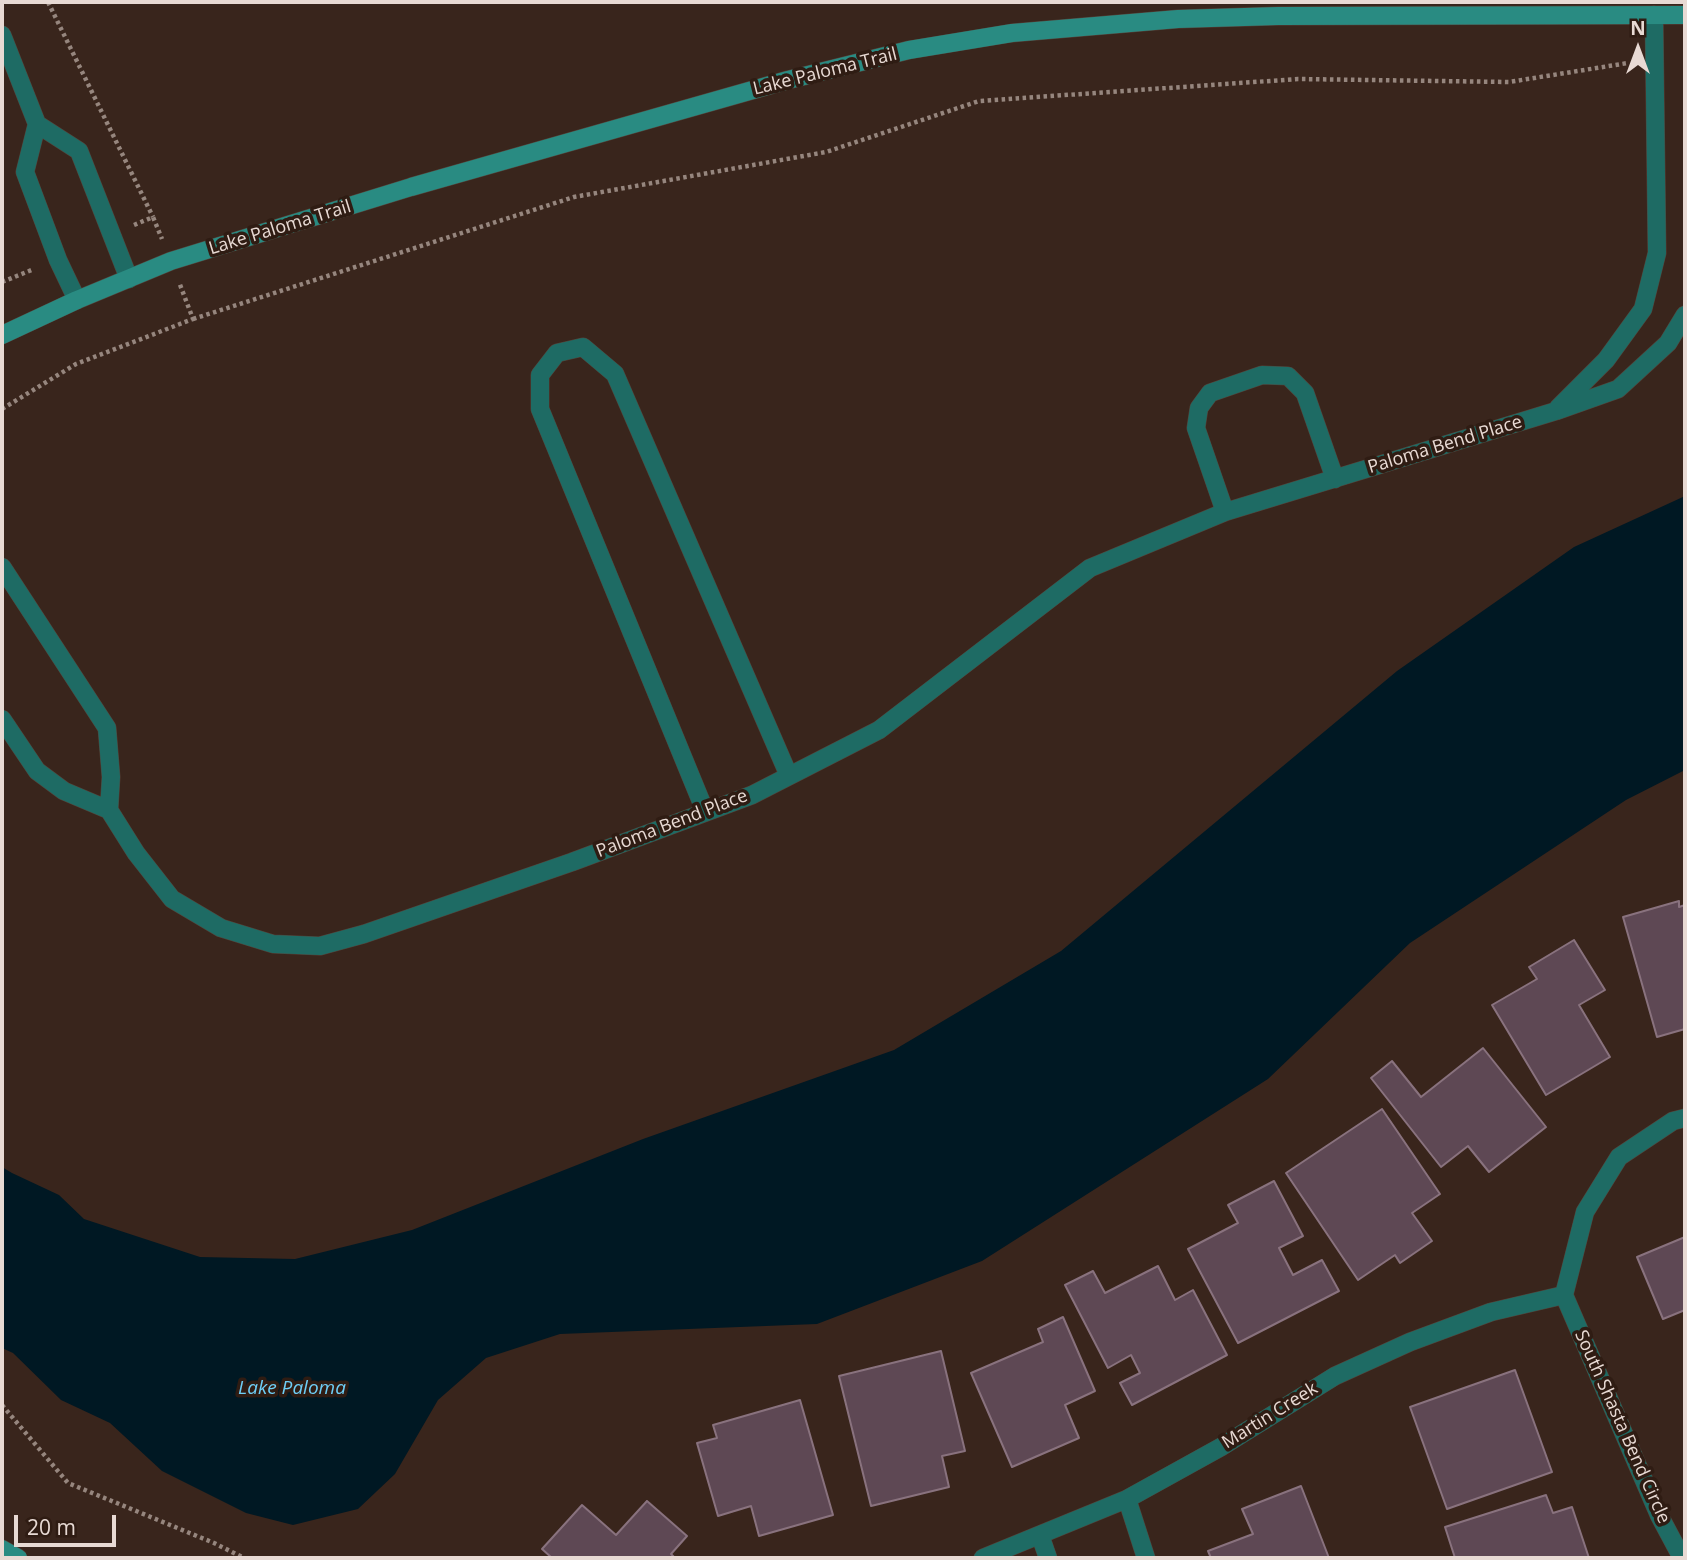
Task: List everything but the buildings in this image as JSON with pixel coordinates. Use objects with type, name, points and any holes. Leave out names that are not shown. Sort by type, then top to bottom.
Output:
[{"type":"street","name":"Paloma Bend Place","points":[[1556,411],[1606,360],[1643,309],[1657,253],[1654,15]]},
{"type":"street","name":"Lake Paloma Trail","points":[[2,335],[77,300],[172,261],[424,183],[788,80],[922,48],[1012,33],[1178,19],[1278,16],[1685,15]]},
{"type":"street","points":[[2,35],[37,124],[25,173],[58,260],[77,300]]},
{"type":"street","points":[[37,124],[79,151],[129,279]]},
{"type":"street","name":"Paloma Bend Place","points":[[109,810],[136,853],[172,899],[221,928],[273,944],[320,946],[364,934],[752,795],[879,730],[1090,568],[1225,512],[1556,411],[1618,389],[1668,343],[1685,315]]},
{"type":"street","points":[[705,811],[540,409],[540,375],[557,354],[583,347],[615,374],[789,776]]},
{"type":"street","points":[[1225,512],[1196,428],[1199,408],[1210,393],[1262,375],[1288,376],[1306,393],[1335,479]]},
{"type":"street","points":[[2,567],[107,728],[111,777],[109,810],[64,791],[37,771],[2,719]]},
{"type":"street","points":[[1564,1295],[1585,1212],[1619,1157],[1674,1121],[1685,1118]]},
{"type":"street","name":"Martin Creek","points":[[983,1558],[1127,1499],[1221,1447],[1335,1376],[1410,1342],[1491,1312],[1564,1295]]},
{"type":"street","name":"South Shasta Bend Circle","points":[[1564,1295],[1659,1515],[1682,1558]]},
{"type":"street","points":[[1127,1499],[1146,1558]]},
{"type":"street","points":[[1040,1535],[1048,1558]]},
{"type":"street","points":[[2,1549],[18,1558]]},
{"type":"path","points":[[48,2],[153,217]]},
{"type":"path","points":[[193,319],[574,197],[826,152],[979,101],[1298,79],[1509,82],[1655,60]]},
{"type":"path","points":[[2,1405],[68,1483],[244,1558]]},
{"type":"water","name":"Lake Paloma","points":[[1685,496],[1685,770],[1626,800],[1410,943],[1268,1079],[982,1261],[817,1324],[560,1334],[486,1358],[438,1400],[395,1474],[358,1509],[293,1525],[246,1513],[162,1471],[110,1423],[61,1400],[13,1353],[2,1348],[2,1167],[59,1195],[84,1219],[200,1257],[295,1259],[412,1230],[643,1139],[894,1050],[1061,951],[1397,671],[1574,547]]}]
